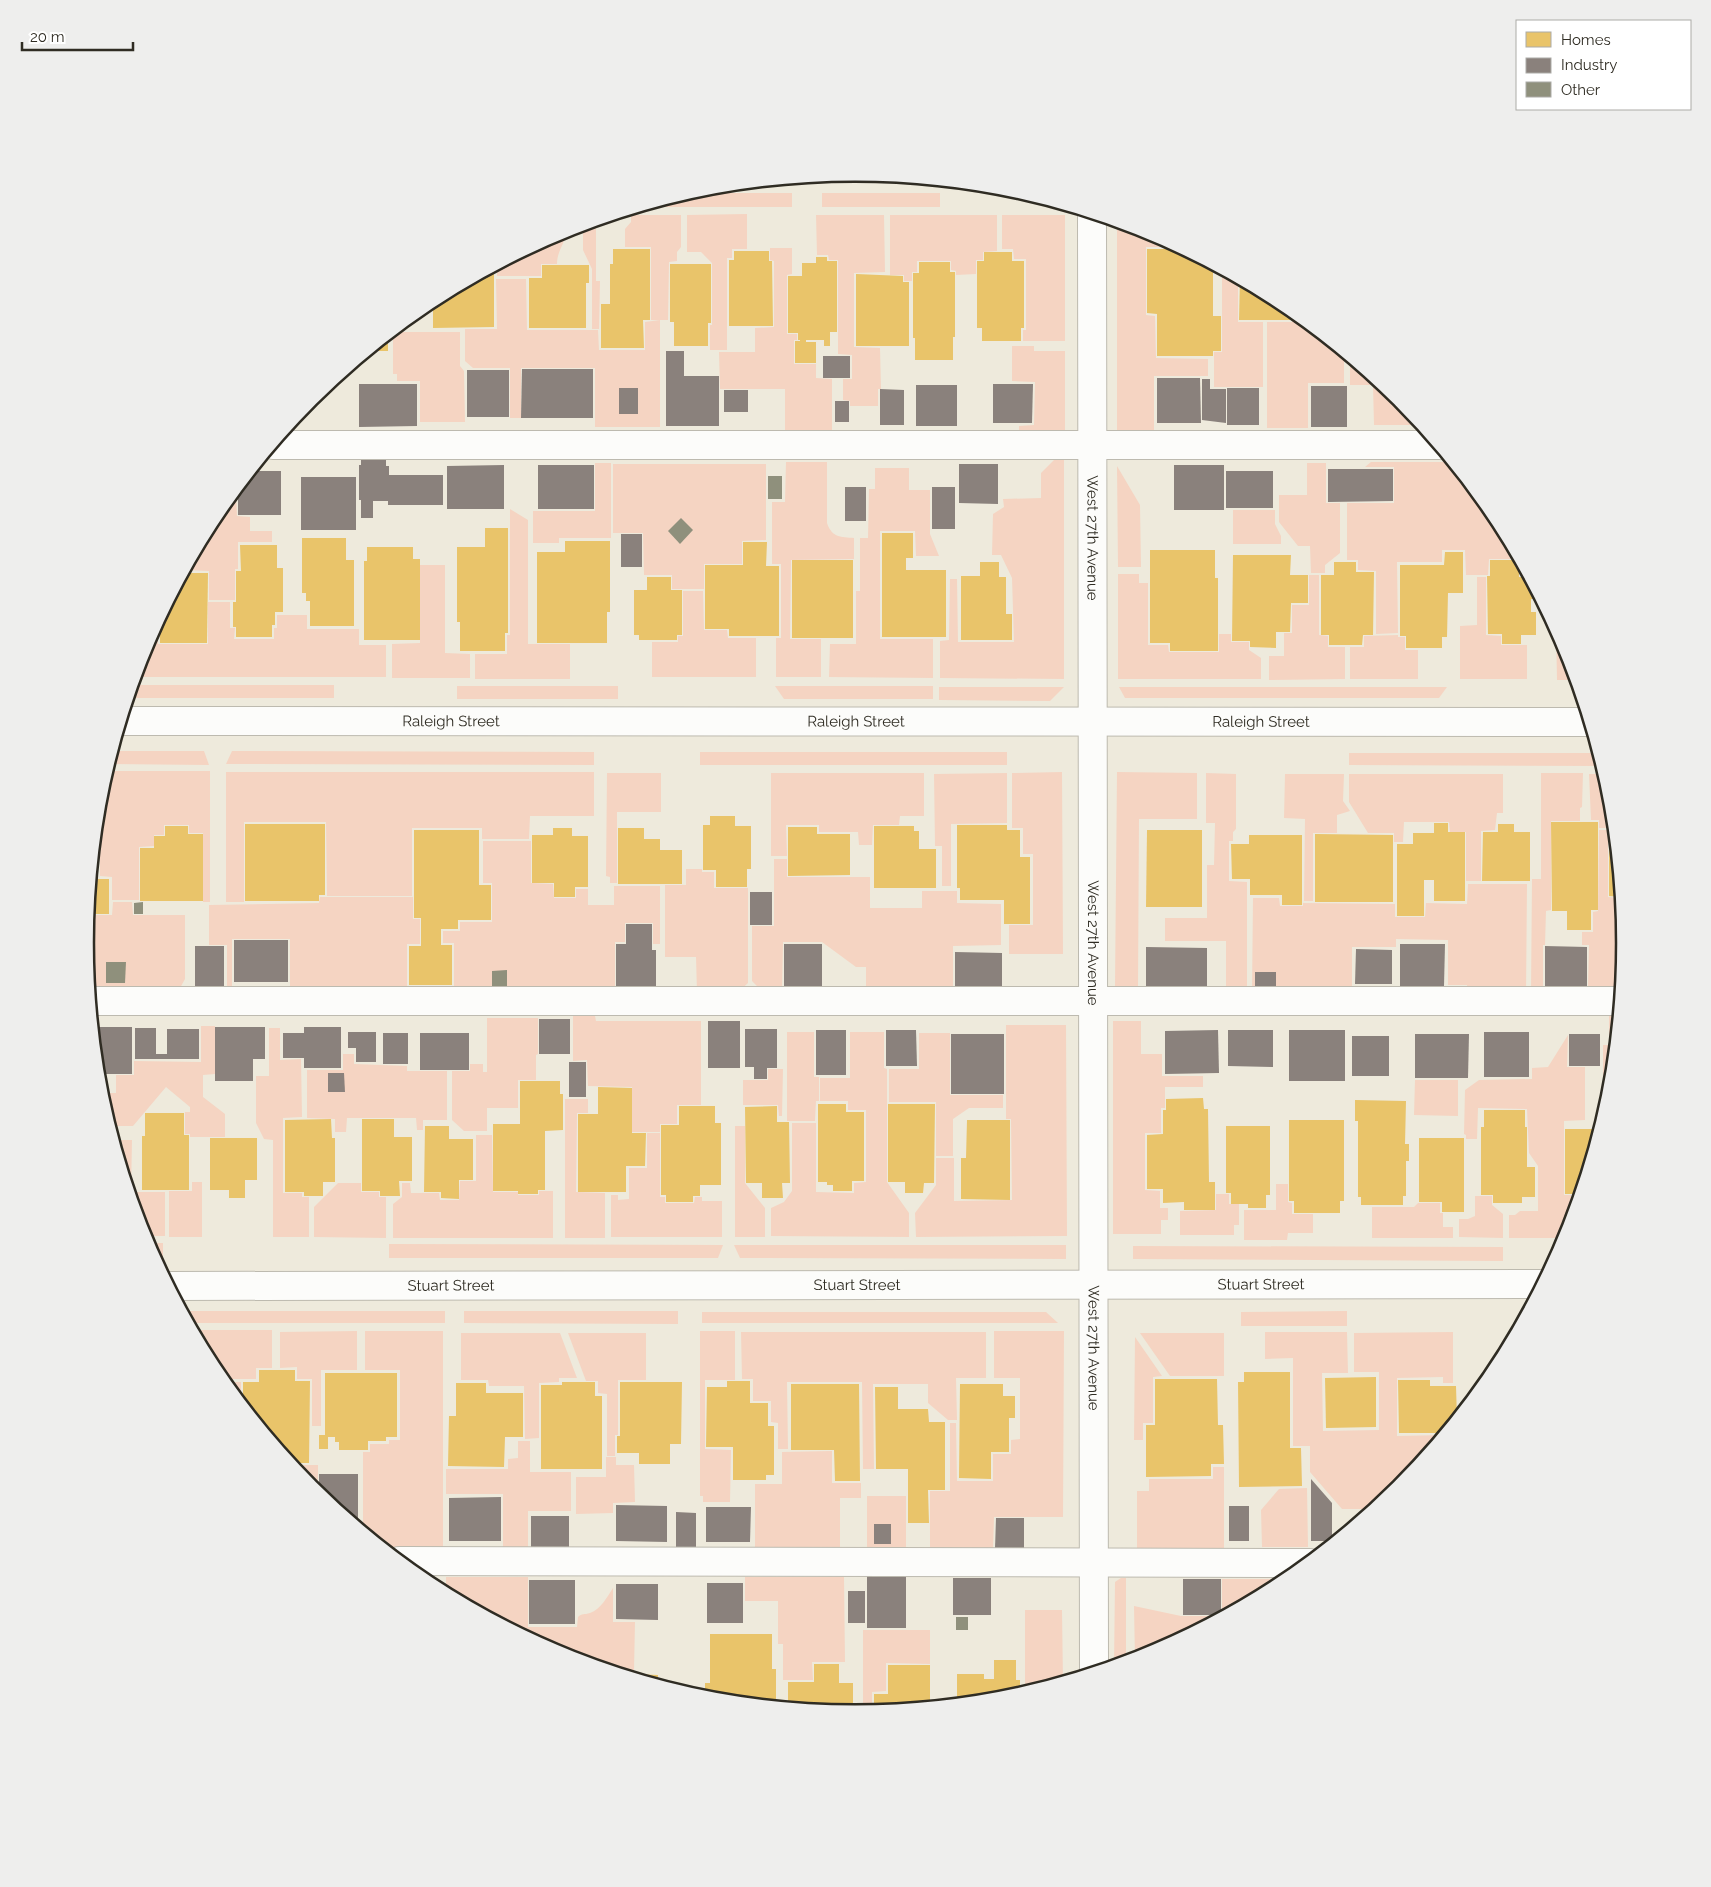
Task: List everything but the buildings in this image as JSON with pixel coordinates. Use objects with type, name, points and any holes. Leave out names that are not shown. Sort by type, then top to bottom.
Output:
[{"type":"street","name":"West 27th Avenue","points":[[1092,220],[1094,1667]]},
{"type":"street","points":[[280,445],[1431,445]]},
{"type":"street","name":"Raleigh Street","points":[[127,721],[1584,722]]},
{"type":"street","points":[[96,1001],[1615,1001]]},
{"type":"street","name":"Stuart Street","points":[[175,1286],[1537,1284]]},
{"type":"street","points":[[410,1561],[1298,1563]]},
{"type":"shaded area","points":[[725,193],[792,193],[792,207],[662,207]]},
{"type":"shaded area","points":[[822,193],[940,193],[940,207],[822,207]]},
{"type":"shaded area","points":[[747,214],[747,249],[732,249],[732,258],[727,258],[727,350],[710,350],[712,263],[701,252],[687,252],[687,215]]},
{"type":"shaded area","points":[[634,215],[681,215],[681,247],[677,252],[677,261],[669,262],[668,320],[651,320],[651,247],[625,247],[625,229],[631,222],[631,216]]},
{"type":"shaded area","points":[[816,215],[884,215],[885,272],[854,273],[854,347],[880,348],[881,389],[878,389],[878,406],[850,406],[850,401],[843,400],[843,379],[852,379],[852,355],[838,354],[838,260],[829,260],[828,255],[817,255]]},
{"type":"shaded area","points":[[890,215],[997,215],[997,251],[983,252],[983,260],[976,260],[976,274],[956,275],[956,271],[951,270],[951,261],[917,261],[917,272],[912,272],[912,281],[904,281],[904,275],[890,275]]},
{"type":"shaded area","points":[[1002,215],[1065,215],[1065,341],[1023,341],[1023,330],[1026,330],[1026,259],[1014,259],[1013,249],[1002,249]]},
{"type":"shaded area","points":[[596,228],[596,281],[600,281],[599,329],[592,329],[592,269],[583,250],[583,233]]},
{"type":"shaded area","points":[[1117,229],[1163,247],[1146,247],[1146,315],[1155,316],[1156,358],[1208,359],[1208,376],[1154,376],[1154,432],[1117,432]]},
{"type":"shaded area","points":[[565,240],[558,255],[557,264],[541,264],[541,276],[497,276],[497,272],[519,260]]},
{"type":"shaded area","points":[[770,248],[792,248],[792,274],[787,275],[787,334],[797,334],[797,340],[794,340],[794,364],[816,364],[816,378],[832,379],[832,433],[785,433],[785,389],[720,389],[719,352],[755,352],[755,328],[774,327],[774,261],[770,260]]},
{"type":"shaded area","points":[[1222,276],[1238,285],[1238,322],[1263,322],[1263,387],[1214,387],[1214,352],[1222,352]]},
{"type":"shaded area","points":[[496,279],[526,279],[527,330],[598,330],[599,350],[645,350],[645,322],[660,320],[660,427],[595,427],[595,368],[521,368],[521,418],[510,418],[510,368],[473,368],[465,361],[465,329],[497,329]]},
{"type":"shaded area","points":[[1292,319],[1344,360],[1344,383],[1308,383],[1308,428],[1267,428],[1267,322],[1292,322]]},
{"type":"shaded area","points":[[402,332],[460,332],[460,366],[464,371],[465,422],[420,422],[420,381],[397,381],[397,374],[393,374],[393,338]]},
{"type":"shaded area","points":[[1012,346],[1034,346],[1034,351],[1065,351],[1065,433],[1019,433],[1019,426],[1034,425],[1035,382],[1012,381]]},
{"type":"shaded area","points":[[1350,364],[1373,385],[1350,385]]},
{"type":"shaded area","points":[[1373,385],[1413,425],[1374,425]]},
{"type":"shaded area","points":[[1054,460],[1064,460],[1064,679],[940,678],[940,641],[949,640],[950,579],[957,579],[958,642],[1014,642],[1012,578],[1001,555],[992,555],[993,514],[1004,507],[1003,499],[1041,498],[1041,473]]},
{"type":"shaded area","points":[[786,462],[827,462],[827,523],[834,534],[841,537],[854,538],[854,559],[791,560],[790,639],[821,639],[821,677],[776,677],[776,638],[781,638],[781,564],[772,564],[772,502],[785,502]]},
{"type":"shaded area","points":[[1371,462],[1445,462],[1489,520],[1513,559],[1489,559],[1488,575],[1466,575],[1465,550],[1442,550],[1442,562],[1397,562],[1398,633],[1376,634],[1376,571],[1358,570],[1358,560],[1347,560],[1347,503],[1394,503],[1394,467],[1365,467]]},
{"type":"shaded area","points":[[595,463],[611,463],[611,538],[559,538],[559,543],[533,543],[533,511],[595,511]]},
{"type":"shaded area","points":[[1307,463],[1326,463],[1326,503],[1340,503],[1340,553],[1325,565],[1325,573],[1311,573],[1310,546],[1298,546],[1279,522],[1279,495],[1307,495]]},
{"type":"shaded area","points":[[613,464],[766,464],[766,540],[742,541],[742,564],[704,564],[704,589],[672,589],[672,575],[644,575],[643,533],[613,533]]},
{"type":"shaded area","points":[[1117,466],[1140,505],[1141,567],[1118,567]]},
{"type":"shaded area","points":[[875,468],[909,468],[909,490],[930,490],[930,534],[939,556],[916,556],[915,531],[880,531],[880,639],[933,639],[933,678],[829,677],[830,644],[856,644],[856,591],[860,591],[860,538],[868,538],[869,489],[875,489]]},
{"type":"shaded area","points":[[236,500],[237,516],[250,517],[250,531],[272,531],[272,542],[238,542],[238,569],[235,569],[235,600],[209,600],[209,571],[192,570]]},
{"type":"shaded area","points":[[510,509],[528,520],[528,644],[570,644],[570,679],[475,679],[475,654],[507,654],[507,635],[510,635]]},
{"type":"shaded area","points":[[1233,510],[1275,510],[1275,524],[1281,536],[1281,544],[1233,544]]},
{"type":"shaded area","points":[[420,565],[445,565],[445,653],[470,654],[470,678],[392,678],[392,644],[420,643]]},
{"type":"shaded area","points":[[1118,574],[1139,574],[1139,583],[1148,583],[1148,645],[1168,645],[1169,652],[1219,652],[1219,634],[1231,634],[1231,642],[1249,642],[1249,650],[1261,658],[1261,679],[1118,679]]},
{"type":"shaded area","points":[[1309,575],[1319,575],[1319,635],[1328,636],[1328,647],[1345,647],[1345,679],[1269,680],[1269,656],[1284,656],[1284,633],[1292,633],[1292,605],[1309,605]]},
{"type":"shaded area","points":[[1477,577],[1486,577],[1486,635],[1501,636],[1501,645],[1527,645],[1527,679],[1460,679],[1460,626],[1477,625]]},
{"type":"shaded area","points":[[683,591],[703,591],[704,630],[727,630],[728,638],[756,638],[756,677],[652,677],[652,642],[678,642],[678,636],[683,636]]},
{"type":"shaded area","points":[[208,602],[230,602],[230,628],[235,628],[234,639],[274,639],[274,628],[277,628],[277,615],[307,615],[307,629],[359,629],[359,645],[386,645],[386,677],[142,677],[158,638],[158,644],[208,644]]},
{"type":"shaded area","points":[[1398,635],[1398,637],[1405,637],[1405,650],[1418,650],[1418,679],[1350,679],[1350,647],[1364,647],[1364,636]]},
{"type":"shaded area","points":[[1556,646],[1570,680],[1557,680]]},
{"type":"shaded area","points":[[139,685],[334,685],[334,698],[134,698]]},
{"type":"shaded area","points":[[457,686],[618,686],[618,699],[457,699]]},
{"type":"shaded area","points":[[775,686],[933,686],[933,699],[784,699]]},
{"type":"shaded area","points":[[939,687],[1064,687],[1050,701],[939,700]]},
{"type":"shaded area","points":[[1119,687],[1447,687],[1439,698],[1125,698]]},
{"type":"shaded area","points":[[119,751],[204,751],[209,765],[116,764]]},
{"type":"shaded area","points":[[232,751],[594,752],[594,765],[226,764]]},
{"type":"shaded area","points":[[700,752],[1007,752],[1007,765],[700,765]]},
{"type":"shaded area","points":[[1349,753],[1593,753],[1596,766],[1349,765]]},
{"type":"shaded area","points":[[114,771],[210,771],[210,902],[203,902],[203,833],[189,833],[189,825],[164,825],[164,835],[154,835],[154,846],[139,847],[139,900],[112,900],[112,877],[100,876],[100,844]]},
{"type":"shaded area","points":[[226,772],[594,772],[594,816],[530,816],[529,839],[482,839],[482,828],[412,828],[412,896],[327,896],[326,822],[244,822],[244,902],[226,902]]},
{"type":"shaded area","points":[[1062,772],[1063,954],[1009,954],[1009,925],[1033,925],[1033,854],[1023,854],[1023,828],[1012,828],[1012,773]]},
{"type":"shaded area","points":[[1117,772],[1197,773],[1197,819],[1139,819],[1138,987],[1115,986]]},
{"type":"shaded area","points":[[607,773],[661,773],[661,812],[617,812],[617,883],[610,883],[610,877],[606,876]]},
{"type":"shaded area","points":[[771,773],[924,773],[924,816],[900,816],[899,825],[873,825],[872,845],[859,845],[858,832],[819,832],[819,825],[786,825],[787,856],[771,856]]},
{"type":"shaded area","points":[[1007,773],[1007,823],[951,824],[951,886],[942,886],[942,846],[935,846],[934,774]]},
{"type":"shaded area","points":[[1206,773],[1236,774],[1236,829],[1233,832],[1233,841],[1229,841],[1229,881],[1247,882],[1247,990],[1226,990],[1226,941],[1165,941],[1165,918],[1207,918],[1207,865],[1214,865],[1215,823],[1206,823]]},
{"type":"shaded area","points":[[1541,773],[1583,773],[1582,807],[1580,808],[1580,821],[1551,821],[1551,910],[1546,911],[1545,945],[1543,945],[1543,992],[1531,992],[1532,879],[1541,879]]},
{"type":"shaded area","points":[[1285,774],[1344,774],[1343,801],[1350,811],[1337,815],[1337,833],[1313,833],[1313,901],[1304,901],[1305,819],[1284,818]]},
{"type":"shaded area","points":[[1349,774],[1503,774],[1503,813],[1497,813],[1495,830],[1481,831],[1481,881],[1466,881],[1466,832],[1450,832],[1449,822],[1404,822],[1403,842],[1394,842],[1394,833],[1368,833],[1349,802]]},
{"type":"shaded area","points":[[1589,774],[1598,774],[1608,828],[1599,828],[1599,820],[1591,820]]},
{"type":"shaded area","points":[[1599,830],[1608,830],[1608,897],[1616,898],[1616,993],[1606,993],[1606,986],[1588,986],[1589,945],[1582,945],[1582,932],[1593,932],[1593,912],[1598,911]]},
{"type":"shaded area","points":[[483,841],[531,841],[531,883],[553,884],[554,898],[576,898],[576,889],[588,889],[588,905],[614,905],[614,886],[660,886],[660,944],[653,944],[653,923],[625,923],[625,942],[615,942],[615,991],[454,991],[454,943],[443,943],[443,931],[460,931],[460,922],[492,922],[492,883],[483,883]]},
{"type":"shaded area","points":[[774,859],[787,859],[787,877],[870,877],[870,908],[922,908],[922,891],[957,891],[957,903],[1001,904],[1001,945],[953,946],[953,990],[866,990],[866,967],[856,967],[822,942],[783,942],[782,992],[763,992],[752,981],[752,926],[774,926]]},
{"type":"shaded area","points":[[686,869],[702,869],[702,872],[714,872],[714,888],[748,888],[748,983],[738,992],[697,992],[696,957],[665,957],[665,885],[686,885]]},
{"type":"shaded area","points":[[1468,884],[1527,884],[1526,994],[1468,993],[1467,985],[1448,985],[1448,940],[1396,939],[1396,947],[1352,947],[1352,993],[1252,992],[1253,898],[1279,898],[1280,906],[1303,906],[1303,903],[1395,904],[1395,917],[1425,917],[1426,903],[1467,904]]},
{"type":"shaded area","points":[[320,897],[413,897],[413,919],[420,919],[420,944],[407,944],[407,989],[290,989],[290,939],[232,939],[232,989],[227,989],[227,945],[209,945],[209,905],[319,903]]},
{"type":"shaded area","points":[[113,902],[132,902],[133,915],[185,915],[185,979],[180,988],[95,988],[95,915],[112,915]]},
{"type":"shaded area","points":[[1609,1015],[1614,1015],[1603,1092],[1603,1045],[1609,1045]]},
{"type":"shaded area","points":[[573,1016],[595,1016],[596,1021],[701,1021],[701,1105],[677,1105],[677,1124],[660,1124],[660,1132],[632,1132],[632,1087],[588,1086],[587,1060],[573,1061]]},
{"type":"shaded area","points":[[487,1018],[538,1018],[536,1080],[518,1080],[518,1108],[487,1108],[487,1131],[464,1131],[452,1120],[452,1071],[470,1071],[470,1064],[483,1064],[483,1072],[487,1072]]},
{"type":"shaded area","points":[[1113,1021],[1141,1021],[1141,1054],[1162,1054],[1162,1076],[1203,1076],[1203,1087],[1165,1087],[1165,1108],[1161,1108],[1161,1133],[1145,1133],[1145,1190],[1160,1191],[1160,1208],[1168,1208],[1168,1220],[1161,1220],[1161,1234],[1113,1234]]},
{"type":"shaded area","points":[[1006,1025],[1066,1025],[1067,1236],[916,1237],[915,1213],[936,1185],[936,1158],[954,1158],[954,1201],[1012,1200],[1011,1119],[1006,1119]]},
{"type":"shaded area","points":[[201,1026],[215,1026],[215,1074],[203,1075],[203,1097],[225,1114],[225,1137],[190,1137],[190,1134],[185,1134],[185,1112],[190,1112],[190,1107],[166,1087],[133,1126],[116,1126],[108,1093],[116,1093],[116,1075],[134,1075],[134,1061],[201,1062]]},
{"type":"shaded area","points":[[269,1028],[280,1028],[280,1060],[301,1059],[302,1117],[283,1118],[283,1193],[302,1193],[302,1197],[309,1197],[309,1237],[273,1237],[273,1140],[264,1139],[256,1123],[256,1076],[269,1076]]},
{"type":"shaded area","points":[[787,1032],[814,1032],[814,1077],[819,1077],[819,1101],[816,1101],[815,1121],[787,1121]]},
{"type":"shaded area","points":[[850,1032],[884,1032],[884,1068],[887,1069],[887,1182],[909,1213],[909,1237],[771,1236],[771,1208],[784,1202],[792,1191],[792,1123],[816,1123],[816,1192],[854,1193],[854,1183],[866,1182],[866,1110],[848,1110],[848,1101],[820,1101],[820,1078],[850,1078]]},
{"type":"shaded area","points":[[919,1033],[950,1033],[950,1095],[1003,1095],[1003,1108],[969,1108],[953,1119],[953,1156],[936,1156],[936,1102],[889,1102],[889,1069],[919,1069]]},
{"type":"shaded area","points":[[1568,1035],[1567,1067],[1585,1067],[1585,1120],[1564,1121],[1564,1195],[1571,1195],[1571,1204],[1558,1238],[1509,1238],[1509,1215],[1515,1215],[1520,1211],[1538,1211],[1538,1166],[1529,1153],[1527,1109],[1478,1108],[1477,1139],[1466,1139],[1464,1134],[1465,1090],[1479,1080],[1532,1079],[1532,1068],[1548,1067]]},
{"type":"shaded area","points":[[343,1054],[354,1054],[354,1064],[407,1066],[407,1071],[447,1071],[447,1120],[423,1120],[423,1130],[417,1130],[416,1118],[347,1118],[346,1132],[335,1132],[335,1119],[307,1118],[307,1070],[343,1070]]},
{"type":"shaded area","points":[[768,1069],[783,1069],[782,1116],[779,1116],[778,1105],[743,1105],[743,1080],[768,1080]]},
{"type":"shaded area","points":[[1415,1080],[1458,1080],[1458,1116],[1414,1115]]},
{"type":"shaded area","points":[[565,1099],[588,1099],[588,1113],[577,1113],[576,1192],[605,1193],[605,1238],[565,1238]]},
{"type":"shaded area","points":[[735,1126],[745,1126],[745,1183],[765,1208],[765,1237],[735,1237]]},
{"type":"shaded area","points":[[647,1133],[660,1133],[660,1197],[665,1197],[665,1203],[694,1203],[695,1197],[702,1197],[702,1201],[722,1201],[722,1237],[611,1237],[611,1195],[618,1195],[618,1200],[629,1199],[629,1168],[647,1168]]},
{"type":"shaded area","points":[[476,1135],[492,1135],[493,1192],[518,1192],[518,1195],[539,1195],[539,1191],[553,1191],[553,1238],[393,1238],[393,1204],[402,1197],[402,1183],[410,1183],[411,1193],[439,1193],[440,1200],[459,1200],[460,1181],[476,1181]]},
{"type":"shaded area","points":[[120,1140],[132,1140],[131,1179]]},
{"type":"shaded area","points":[[192,1182],[202,1182],[202,1237],[169,1237],[169,1191],[192,1191]]},
{"type":"shaded area","points":[[338,1183],[361,1183],[361,1192],[379,1192],[379,1197],[386,1197],[386,1238],[314,1237],[314,1207]]},
{"type":"shaded area","points":[[1276,1184],[1288,1184],[1288,1202],[1292,1203],[1292,1214],[1313,1214],[1313,1233],[1288,1233],[1287,1240],[1244,1240],[1244,1210],[1276,1210]]},
{"type":"shaded area","points":[[136,1192],[165,1192],[165,1236],[152,1236]]},
{"type":"shaded area","points":[[1216,1194],[1229,1194],[1229,1204],[1239,1204],[1239,1225],[1234,1225],[1234,1235],[1180,1235],[1180,1211],[1216,1210]]},
{"type":"shaded area","points":[[1475,1196],[1492,1196],[1492,1205],[1503,1214],[1503,1238],[1459,1237],[1459,1219],[1468,1219],[1475,1216]]},
{"type":"shaded area","points":[[1418,1203],[1440,1203],[1440,1213],[1443,1213],[1443,1227],[1453,1227],[1453,1238],[1372,1238],[1372,1207],[1414,1207]]},
{"type":"shaded area","points":[[156,1243],[163,1243],[162,1257]]},
{"type":"shaded area","points":[[389,1244],[723,1245],[718,1258],[389,1258]]},
{"type":"shaded area","points":[[734,1245],[1066,1245],[1066,1259],[740,1258]]},
{"type":"shaded area","points":[[1133,1246],[1503,1247],[1503,1261],[1133,1259]]},
{"type":"shaded area","points":[[189,1311],[445,1311],[445,1323],[195,1323]]},
{"type":"shaded area","points":[[464,1311],[678,1311],[678,1324],[464,1323]]},
{"type":"shaded area","points":[[1347,1311],[1347,1326],[1241,1326],[1241,1312]]},
{"type":"shaded area","points":[[702,1312],[1046,1312],[1058,1323],[702,1323]]},
{"type":"shaded area","points":[[200,1330],[272,1330],[272,1368],[256,1368],[256,1379],[231,1379]]},
{"type":"shaded area","points":[[357,1331],[357,1370],[321,1370],[321,1426],[312,1426],[312,1379],[297,1379],[297,1367],[280,1368],[280,1332]]},
{"type":"shaded area","points":[[365,1331],[443,1331],[443,1547],[391,1547],[363,1524],[363,1452],[370,1452],[370,1444],[389,1444],[389,1440],[400,1440],[400,1370],[365,1370]]},
{"type":"shaded area","points":[[700,1331],[735,1331],[735,1380],[705,1380],[705,1449],[731,1450],[730,1502],[703,1502],[703,1496],[700,1496]]},
{"type":"shaded area","points":[[994,1331],[1064,1331],[1063,1517],[994,1517],[993,1550],[930,1550],[930,1491],[950,1491],[950,1423],[956,1423],[957,1481],[993,1481],[993,1454],[1011,1454],[1011,1440],[1020,1439],[1020,1378],[994,1378]]},
{"type":"shaded area","points":[[741,1332],[986,1332],[986,1378],[956,1378],[957,1420],[948,1420],[928,1403],[928,1384],[873,1384],[874,1469],[863,1469],[862,1382],[787,1382],[788,1449],[778,1449],[778,1423],[771,1422],[771,1401],[753,1401],[753,1379],[742,1379]]},
{"type":"shaded area","points":[[1265,1332],[1347,1332],[1348,1373],[1322,1373],[1323,1431],[1379,1430],[1379,1372],[1354,1372],[1354,1333],[1453,1332],[1453,1383],[1443,1383],[1443,1377],[1397,1378],[1397,1436],[1437,1435],[1394,1482],[1365,1509],[1342,1509],[1310,1472],[1310,1446],[1293,1446],[1293,1358],[1265,1359]]},
{"type":"shaded area","points":[[461,1333],[560,1333],[577,1378],[559,1378],[559,1382],[539,1383],[539,1438],[525,1439],[524,1386],[489,1386],[488,1380],[461,1380]]},
{"type":"shaded area","points":[[568,1333],[646,1333],[646,1380],[618,1380],[618,1435],[615,1435],[615,1456],[607,1456],[607,1394],[598,1393],[598,1381],[586,1381]]},
{"type":"shaded area","points":[[1140,1333],[1224,1333],[1224,1376],[1170,1376]]},
{"type":"shaded area","points":[[1135,1337],[1162,1376],[1153,1377],[1153,1423],[1143,1423],[1143,1440],[1134,1440]]},
{"type":"shaded area","points":[[233,1382],[241,1382],[241,1393]]},
{"type":"shaded area","points":[[518,1441],[530,1441],[530,1472],[571,1472],[571,1511],[528,1511],[528,1549],[503,1549],[503,1494],[446,1494],[446,1469],[508,1469],[508,1459],[518,1458]]},
{"type":"shaded area","points":[[832,1451],[832,1483],[861,1483],[861,1498],[840,1498],[840,1548],[755,1548],[755,1484],[782,1484],[782,1452]]},
{"type":"shaded area","points":[[606,1457],[616,1457],[616,1465],[634,1465],[635,1502],[613,1503],[613,1513],[576,1514],[576,1477],[606,1477]]},
{"type":"shaded area","points":[[301,1465],[318,1465],[318,1483]]},
{"type":"shaded area","points":[[1213,1467],[1224,1467],[1224,1549],[1137,1549],[1137,1491],[1149,1491],[1149,1479],[1213,1479]]},
{"type":"shaded area","points":[[1307,1488],[1308,1547],[1262,1547],[1261,1510],[1279,1489]]},
{"type":"shaded area","points":[[867,1496],[906,1496],[906,1547],[867,1547]]},
{"type":"shaded area","points":[[446,1577],[528,1577],[528,1627],[577,1627],[578,1617],[597,1609],[613,1588],[613,1622],[635,1622],[634,1671],[611,1665],[519,1627],[446,1585]]},
{"type":"shaded area","points":[[745,1577],[844,1577],[845,1662],[812,1662],[813,1680],[783,1680],[783,1644],[778,1644],[778,1601],[745,1601]]},
{"type":"shaded area","points":[[1121,1578],[1126,1578],[1126,1655],[1114,1660],[1115,1582]]},
{"type":"shaded area","points":[[1222,1579],[1276,1579],[1236,1603],[1222,1611]]},
{"type":"shaded area","points":[[1134,1606],[1181,1616],[1212,1616],[1192,1627],[1135,1652]]},
{"type":"shaded area","points":[[1025,1610],[1062,1610],[1063,1676],[1025,1686]]},
{"type":"shaded area","points":[[863,1630],[930,1630],[930,1664],[886,1663],[886,1691],[872,1692],[872,1705],[863,1705]]}]
